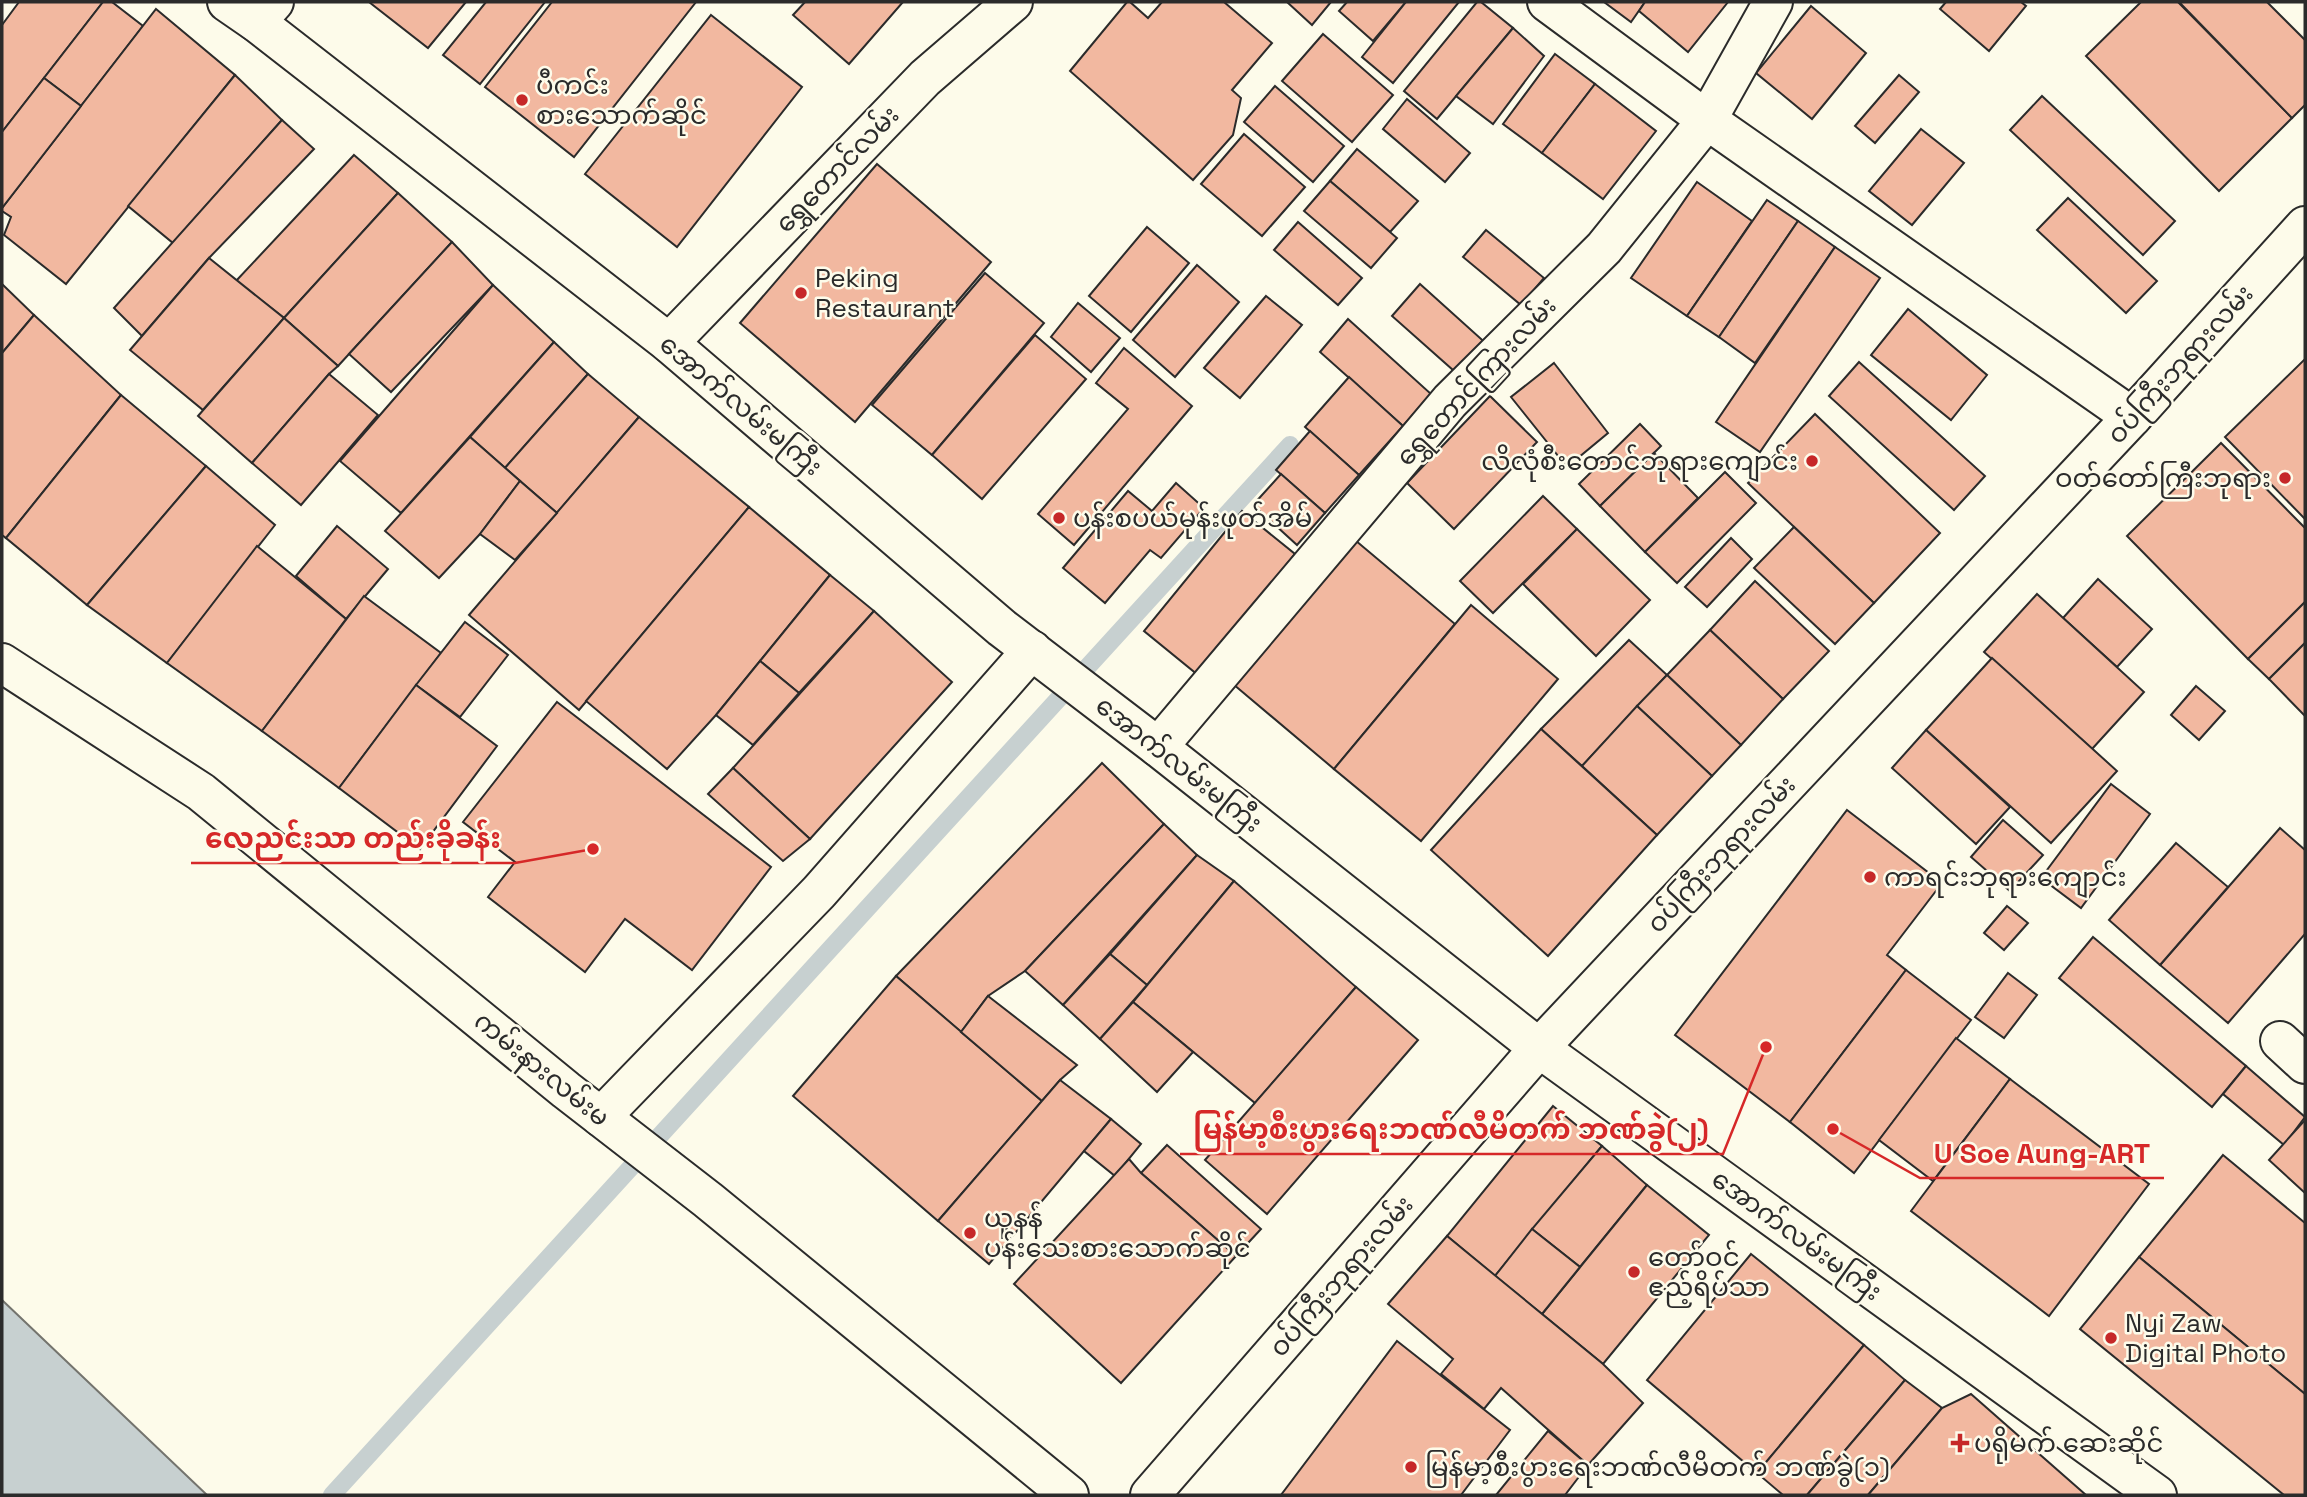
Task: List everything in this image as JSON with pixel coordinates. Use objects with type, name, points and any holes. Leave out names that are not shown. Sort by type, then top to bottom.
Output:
[{"type":"street","name":"ရွှေတောင်လမ်း","points":[[669,344],[925,78],[1013,2]]},
{"type":"street","points":[[1547,2],[1707,120],[2132,417]]},
{"type":"street","name":"ရွှေတောင်ကြားလမ်း","points":[[1158,747],[1450,401],[1604,248],[1707,120],[1773,2]]},
{"type":"street","name":"အောက်လမ်းမကြီး","points":[[252,8],[669,344],[1002,628],[1158,747],[1539,1048],[2157,1495]]},
{"type":"street","name":"ဝပ်ကြီးဘုရားလမ်း","points":[[1150,1495],[1539,1048],[2132,417],[2305,226]]},
{"type":"street","points":[[601,1117],[819,892],[1032,650]]},
{"type":"street","name":"ကမ်းနားလမ်းမ","points":[[2,663],[201,792],[1069,1495]]},
{"type":"shaded area","points":[[2,1300],[207,1495],[2,1495]]},
{"type":"building","points":[[19,2],[103,2],[2,132],[2,25]]},
{"type":"building","points":[[103,2],[112,2],[143,26],[81,106],[44,78]]},
{"type":"building","points":[[369,2],[466,2],[428,48]]},
{"type":"building","points":[[486,2],[545,2],[480,84],[443,55]]},
{"type":"building","points":[[552,2],[696,2],[574,157],[485,87]]},
{"type":"building","points":[[805,2],[903,2],[849,64],[793,15]]},
{"type":"building","points":[[1127,2],[1148,18],[1162,2],[1224,2],[1272,43],[1232,90],[1241,98],[1233,135],[1193,180],[1070,71]]},
{"type":"building","points":[[1287,2],[1331,2],[1312,25]]},
{"type":"building","points":[[1347,2],[1406,2],[1373,41],[1339,11]]},
{"type":"building","points":[[1406,2],[1459,2],[1393,83],[1362,57]]},
{"type":"building","points":[[1477,2],[1481,2],[1513,28],[1437,119],[1404,91]]},
{"type":"building","points":[[1604,2],[1645,2],[1631,22]]},
{"type":"building","points":[[1645,2],[1728,2],[1688,52],[1639,11]]},
{"type":"building","points":[[1946,2],[2021,2],[2026,6],[1989,51],[1940,9]]},
{"type":"building","points":[[2141,2],[2178,2],[2292,118],[2219,191],[2086,56]]},
{"type":"building","points":[[2267,2],[2305,40],[2305,105],[2292,118],[2180,3]]},
{"type":"building","points":[[1811,6],[1866,53],[1812,119],[1756,73]]},
{"type":"building","points":[[156,9],[235,75],[66,284],[4,235],[11,217],[2,211],[2,208]]},
{"type":"building","points":[[711,15],[802,87],[677,247],[585,174]]},
{"type":"building","points":[[1513,28],[1544,56],[1493,124],[1456,96]]},
{"type":"building","points":[[1323,34],[1393,95],[1352,142],[1282,81]]},
{"type":"building","points":[[1555,54],[1595,84],[1542,153],[1503,124]]},
{"type":"building","points":[[235,75],[282,120],[173,243],[128,206]]},
{"type":"building","points":[[1899,75],[1919,92],[1875,143],[1855,126]]},
{"type":"building","points":[[44,78],[81,106],[2,208],[2,132]]},
{"type":"building","points":[[1595,84],[1656,131],[1603,199],[1542,153]]},
{"type":"building","points":[[1275,86],[1344,146],[1313,182],[1244,122]]},
{"type":"building","points":[[2042,96],[2175,221],[2143,255],[2010,130]]},
{"type":"building","points":[[1407,99],[1470,153],[1445,182],[1383,129]]},
{"type":"building","points":[[282,120],[314,149],[209,258],[142,336],[114,308]]},
{"type":"building","points":[[1921,129],[1964,163],[1912,225],[1869,191]]},
{"type":"building","points":[[1244,134],[1305,187],[1262,236],[1201,184]]},
{"type":"building","points":[[1357,149],[1418,201],[1390,232],[1330,181]]},
{"type":"building","points":[[354,155],[398,193],[284,318],[236,281]]},
{"type":"building","points":[[877,164],[991,262],[855,422],[740,323]]},
{"type":"building","points":[[1330,181],[1397,238],[1371,268],[1304,211]]},
{"type":"building","points":[[1697,182],[1752,221],[1687,316],[1631,278]]},
{"type":"building","points":[[398,193],[452,242],[338,366],[284,318]]},
{"type":"building","points":[[2068,198],[2157,281],[2126,313],[2037,230]]},
{"type":"building","points":[[1767,200],[1798,221],[1719,337],[1687,316]]},
{"type":"building","points":[[1798,221],[1835,247],[1755,363],[1719,337]]},
{"type":"building","points":[[1298,222],[1362,278],[1338,305],[1274,250]]},
{"type":"building","points":[[1147,227],[1189,263],[1131,332],[1089,296]]},
{"type":"building","points":[[1486,230],[1544,278],[1521,305],[1463,257]]},
{"type":"building","points":[[452,242],[493,285],[391,392],[349,354]]},
{"type":"building","points":[[1835,247],[1880,278],[1760,452],[1716,422]]},
{"type":"building","points":[[209,258],[284,318],[203,410],[130,350]]},
{"type":"building","points":[[1197,265],[1239,302],[1175,377],[1133,340]]},
{"type":"building","points":[[985,273],[1044,323],[932,455],[872,405]]},
{"type":"building","points":[[2,284],[34,315],[2,353]]},
{"type":"building","points":[[1420,284],[1490,347],[1462,378],[1392,316]]},
{"type":"building","points":[[493,285],[554,342],[401,513],[340,461]]},
{"type":"building","points":[[1266,296],[1302,325],[1240,398],[1204,368]]},
{"type":"building","points":[[1078,303],[1120,338],[1091,372],[1051,337]]},
{"type":"building","points":[[1908,309],[1987,375],[1951,420],[1871,355]]},
{"type":"building","points":[[34,315],[121,395],[6,538],[2,535],[2,353]]},
{"type":"building","points":[[284,318],[338,366],[252,463],[198,416]]},
{"type":"building","points":[[1348,319],[1431,394],[1403,426],[1320,352]]},
{"type":"building","points":[[1035,335],[1086,379],[982,499],[932,455]]},
{"type":"building","points":[[554,342],[588,374],[505,468],[470,437]]},
{"type":"building","points":[[1124,348],[1192,406],[1074,545],[1038,514],[1128,409],[1096,383]]},
{"type":"building","name":"ဝတ်တော်ကြီးဘုရား","points":[[2305,359],[2305,519],[2225,437]]},
{"type":"building","points":[[1859,362],[1985,476],[1954,510],[1829,396]]},
{"type":"building","points":[[1554,363],[1608,433],[1567,467],[1511,397]]},
{"type":"building","points":[[329,374],[378,415],[301,505],[252,463]]},
{"type":"building","points":[[588,374],[639,417],[557,513],[505,468]]},
{"type":"building","points":[[1349,377],[1403,426],[1359,475],[1305,427]]},
{"type":"building","points":[[121,395],[206,466],[87,605],[6,538]]},
{"type":"building","points":[[1490,396],[1537,442],[1454,529],[1407,483]]},
{"type":"building","points":[[1815,414],[1940,533],[1874,603],[1748,483]]},
{"type":"building","points":[[639,417],[749,507],[579,710],[469,615]]},
{"type":"building","points":[[1640,424],[1661,446],[1600,506],[1579,484]]},
{"type":"building","points":[[1310,431],[1359,475],[1325,513],[1276,470]]},
{"type":"building","points":[[470,437],[520,481],[480,534],[439,578],[385,531]]},
{"type":"building","points":[[2221,443],[2305,528],[2305,602],[2248,659],[2127,536]]},
{"type":"building","points":[[1654,453],[1698,498],[1645,552],[1600,506]]},
{"type":"building","points":[[206,466],[275,525],[167,663],[87,605]]},
{"type":"building","points":[[1725,472],[1756,503],[1677,583],[1645,552]]},
{"type":"building","points":[[1281,474],[1325,513],[1297,545],[1253,505]]},
{"type":"building","points":[[520,481],[557,513],[515,560],[480,534]]},
{"type":"building","points":[[1176,483],[1204,508],[1161,558],[1150,550],[1105,603],[1063,568],[1128,491],[1152,511]]},
{"type":"building","points":[[1543,496],[1577,529],[1493,613],[1460,581]]},
{"type":"building","points":[[749,507],[830,575],[716,715],[667,769],[586,701]]},
{"type":"building","points":[[1242,511],[1295,554],[1198,675],[1144,631]]},
{"type":"building","points":[[337,526],[388,569],[346,619],[296,576]]},
{"type":"building","points":[[1794,527],[1874,603],[1835,644],[1754,568]]},
{"type":"building","points":[[1577,529],[1650,600],[1596,656],[1523,584]]},
{"type":"building","points":[[1349,535],[1455,624],[1334,769],[1227,679]]},
{"type":"building","points":[[1731,538],[1752,559],[1707,607],[1685,587]]},
{"type":"building","points":[[257,546],[346,619],[262,731],[167,663]]},
{"type":"building","points":[[830,575],[874,611],[799,693],[760,661]]},
{"type":"building","points":[[2098,579],[2152,629],[2117,667],[2063,618]]},
{"type":"building","points":[[1755,581],[1829,651],[1783,699],[1710,630]]},
{"type":"building","points":[[2037,594],[2144,692],[2092,749],[1984,652]]},
{"type":"building","points":[[364,596],[441,653],[339,788],[262,731]]},
{"type":"building","points":[[2305,602],[2305,643],[2269,679],[2248,659]]},
{"type":"building","points":[[1471,605],[1558,679],[1421,841],[1334,769]]},
{"type":"building","points":[[874,611],[952,682],[810,839],[733,768]]},
{"type":"building","points":[[465,622],[508,655],[460,717],[416,685]]},
{"type":"building","points":[[1710,630],[1783,699],[1741,745],[1667,675]]},
{"type":"building","points":[[1629,640],[1667,675],[1582,766],[1541,729]]},
{"type":"building","points":[[2305,643],[2305,716],[2269,679]]},
{"type":"building","points":[[1992,658],[2117,771],[2051,843],[1926,730]]},
{"type":"building","points":[[760,661],[799,693],[753,745],[716,715]]},
{"type":"building","points":[[1667,675],[1741,745],[1712,776],[1637,706]]},
{"type":"building","points":[[416,685],[497,746],[420,849],[339,788]]},
{"type":"building","points":[[2196,686],[2225,711],[2199,740],[2171,715]]},
{"type":"building","points":[[557,702],[771,867],[692,970],[625,919],[585,972],[488,897],[515,862],[463,822]]},
{"type":"building","points":[[1637,706],[1712,776],[1657,835],[1582,766]]},
{"type":"building","points":[[1541,729],[1657,835],[1548,956],[1431,850]]},
{"type":"building","points":[[1926,730],[2010,807],[1976,844],[1892,768]]},
{"type":"building","points":[[1102,763],[1164,824],[1025,971],[988,996],[961,1032],[896,976]]},
{"type":"building","points":[[733,768],[810,839],[783,861],[708,794]]},
{"type":"building","points":[[2111,784],[2150,814],[2081,908],[2041,878]]},
{"type":"building","points":[[1847,810],[1942,883],[1887,955],[1906,970],[1790,1122],[1675,1035]]},
{"type":"building","points":[[2003,820],[2043,855],[2010,891],[1971,857]]},
{"type":"building","points":[[1164,824],[1197,855],[1063,1005],[1025,971]]},
{"type":"building","points":[[2280,828],[2305,850],[2305,934],[2228,1023],[2160,965]]},
{"type":"building","points":[[2176,843],[2228,887],[2160,965],[2109,920]]},
{"type":"building","points":[[1197,855],[1234,881],[1147,985],[1110,954]]},
{"type":"building","points":[[1234,881],[1356,987],[1255,1103],[1133,1002]]},
{"type":"building","points":[[2007,906],[2028,923],[2004,950],[1984,933]]},
{"type":"building","points":[[2093,937],[2246,1066],[2212,1107],[2059,978]]},
{"type":"building","points":[[1110,954],[1147,985],[1100,1039],[1063,1005]]},
{"type":"building","points":[[1906,970],[1971,1020],[1854,1173],[1790,1122]]},
{"type":"building","points":[[2008,973],[2037,995],[2004,1038],[1975,1017]]},
{"type":"building","points":[[896,976],[1042,1101],[938,1221],[793,1096]]},
{"type":"building","points":[[1356,987],[1418,1040],[1267,1214],[1205,1160]]},
{"type":"building","points":[[988,996],[1077,1065],[1042,1101],[961,1032]]},
{"type":"building","points":[[1133,1002],[1193,1052],[1157,1092],[1100,1039]]},
{"type":"building","points":[[1956,1038],[2010,1079],[1933,1181],[1879,1140]]},
{"type":"building","points":[[2246,1066],[2305,1117],[2284,1145],[2223,1094]]},
{"type":"building","points":[[2010,1079],[2149,1184],[2049,1316],[1911,1211]]},
{"type":"building","points":[[1060,1080],[1111,1119],[989,1264],[938,1221]]},
{"type":"building","points":[[1553,1106],[1602,1146],[1495,1276],[1447,1236]]},
{"type":"building","points":[[1111,1119],[1141,1144],[1115,1176],[1084,1151]]},
{"type":"building","points":[[2305,1120],[2305,1193],[2269,1160]]},
{"type":"building","points":[[1167,1145],[1261,1229],[1236,1256],[1141,1173]]},
{"type":"building","points":[[1602,1146],[1647,1185],[1580,1267],[1532,1229]]},
{"type":"building","points":[[2223,1155],[2305,1223],[2305,1394],[2139,1257]]},
{"type":"building","points":[[1129,1159],[1141,1173],[1236,1256],[1121,1383],[1014,1284]]},
{"type":"building","points":[[1647,1185],[1709,1235],[1603,1364],[1542,1314]]},
{"type":"building","points":[[1532,1229],[1580,1267],[1542,1314],[1495,1276]]},
{"type":"building","points":[[1447,1236],[1603,1364],[1643,1403],[1588,1465],[1501,1388],[1484,1409],[1441,1374],[1453,1359],[1388,1304]]},
{"type":"building","points":[[1751,1254],[1864,1345],[1757,1473],[1647,1380]]},
{"type":"building","points":[[2139,1257],[2305,1394],[2305,1495],[2284,1495],[2080,1329]]},
{"type":"building","points":[[1397,1341],[1510,1430],[1461,1495],[1281,1495]]},
{"type":"building","points":[[1864,1345],[1905,1380],[1807,1495],[1783,1495],[1757,1473]]},
{"type":"building","points":[[1905,1380],[1942,1408],[1868,1495],[1807,1495]]},
{"type":"building","points":[[1971,1394],[2086,1495],[1868,1495],[1942,1408]]},
{"type":"building","points":[[1548,1431],[1588,1465],[1565,1495],[1496,1495]]},
{"type":"waterway","points":[[332,1495],[1290,445]]},
{"type":"place","name":"ပီကင်း စားသောက်ဆိုင်","points":[[522,100]]},
{"type":"place","name":"Peking Restaurant","points":[[801,293]]},
{"type":"place","name":"လိလုံစီးတောင်ဘုရားကျောင်း","points":[[1812,461]]},
{"type":"place","name":"ဝတ်တော်ကြီးဘုရား","points":[[2285,478]]},
{"type":"place","name":"ပန်းစပယ်မုန်းဖုတ်အိမ်","points":[[1059,518]]},
{"type":"place","name":"လေညင်းသာ တည်းခိုခန်း","points":[[593,849]]},
{"type":"place","name":"ကာရင်းဘုရားကျောင်း","points":[[1870,877]]},
{"type":"place","name":"မြန်မာ့စီးပွားရေးဘဏ်လီမိတက် ဘဏ်ခွဲ(၂)","points":[[1766,1047]]},
{"type":"place","name":"U Soe Aung-ART","points":[[1833,1129]]},
{"type":"place","name":"ယူနန် ပန်းသေးစားသောက်ဆိုင်","points":[[970,1233]]},
{"type":"place","name":"တော်ဝင် ဧည့်ရိပ်သာ","points":[[1634,1272]]},
{"type":"place","name":"Nyi Zaw Digital Photo","points":[[2111,1338]]},
{"type":"place","name":"ပရိုမက် ဆေးဆိုင်","points":[[1960,1443]]},
{"type":"place","name":"မြန်မာ့စီးပွားရေးဘဏ်လီမိတက် ဘဏ်ခွဲ(၁)","points":[[1411,1467]]}]
